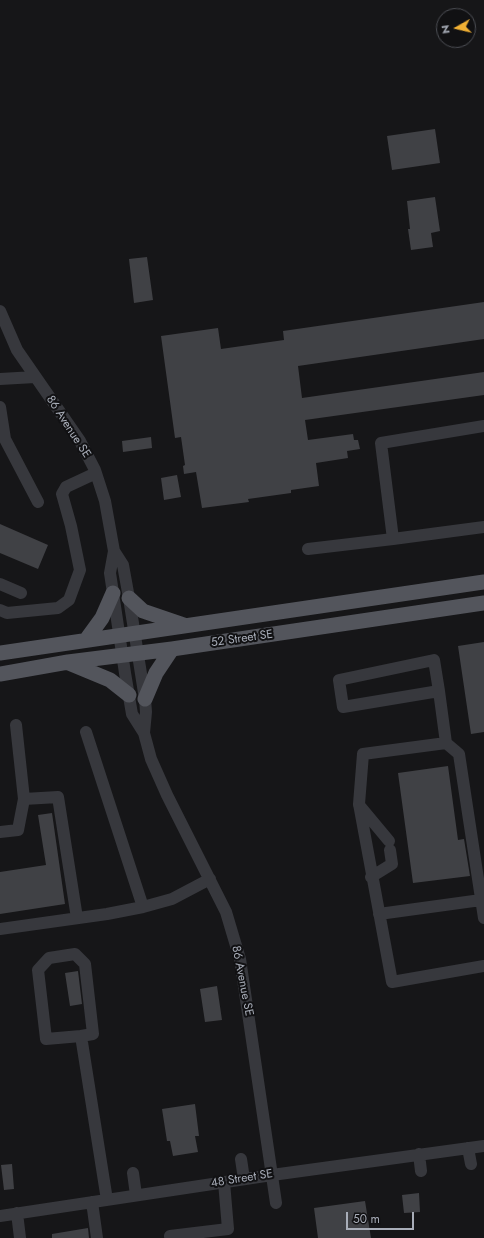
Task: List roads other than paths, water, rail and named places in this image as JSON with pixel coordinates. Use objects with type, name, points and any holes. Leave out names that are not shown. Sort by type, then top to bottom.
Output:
[{"type":"main road","name":"52 Street SE","points":[[0,653],[484,582]]},
{"type":"main road","points":[[86,640],[102,618],[113,593]]},
{"type":"main road","points":[[129,598],[143,611],[189,626]]},
{"type":"main road","name":"52 Street SE","points":[[0,674],[68,662],[172,649],[484,603]]},
{"type":"main road","points":[[145,699],[156,673],[172,649]]},
{"type":"main road","points":[[68,662],[110,680],[129,695]]},
{"type":"street","name":"86 Avenue SE","points":[[1,315],[17,350],[80,441],[96,474],[105,501],[114,551],[110,573],[113,593],[127,635],[130,654],[145,699],[146,712],[144,733]]},
{"type":"street","points":[[0,379],[36,377]]},
{"type":"street","points":[[0,407],[5,439],[38,502]]},
{"type":"street","points":[[393,539],[381,443],[484,426]]},
{"type":"street","points":[[0,610],[7,613],[58,608],[69,600],[80,570],[71,526],[62,494],[66,487],[96,474]]},
{"type":"street","points":[[308,549],[484,527]]},
{"type":"street","name":"86 Avenue SE","points":[[114,551],[123,565],[129,598],[127,635]]},
{"type":"street","points":[[0,584],[21,593]]},
{"type":"street","name":"86 Avenue SE","points":[[130,654],[129,695],[132,714],[144,733],[151,759],[167,795],[226,912],[240,959],[276,1203]]},
{"type":"street","points":[[439,691],[343,707],[339,680],[434,660],[439,691],[446,742],[459,754],[484,918]]},
{"type":"street","points":[[0,832],[18,830],[24,799],[16,725]]},
{"type":"street","points":[[86,732],[143,907]]},
{"type":"street","points":[[446,742],[363,754],[359,804],[371,877],[392,982],[484,966]]},
{"type":"street","points":[[24,799],[58,797],[77,918]]},
{"type":"street","points":[[359,804],[390,845],[392,864],[371,877]]},
{"type":"street","points":[[0,929],[143,907],[172,899],[210,879]]},
{"type":"street","points":[[378,914],[481,900]]},
{"type":"street","points":[[75,954],[85,964],[93,1034],[81,1036],[46,1039],[38,970],[49,958],[75,954]]},
{"type":"street","points":[[81,1036],[107,1200]]},
{"type":"street","name":"48 Street SE","points":[[0,1216],[244,1179],[484,1146]]},
{"type":"street","points":[[468,1148],[471,1164]]},
{"type":"street","points":[[419,1154],[421,1171]]},
{"type":"street","points":[[241,1159],[244,1179]]},
{"type":"street","points":[[133,1173],[136,1195]]},
{"type":"street","points":[[170,1236],[229,1234],[224,1182]]},
{"type":"street","points":[[92,1202],[97,1238]]},
{"type":"street","points":[[17,1213],[20,1238]]}]
